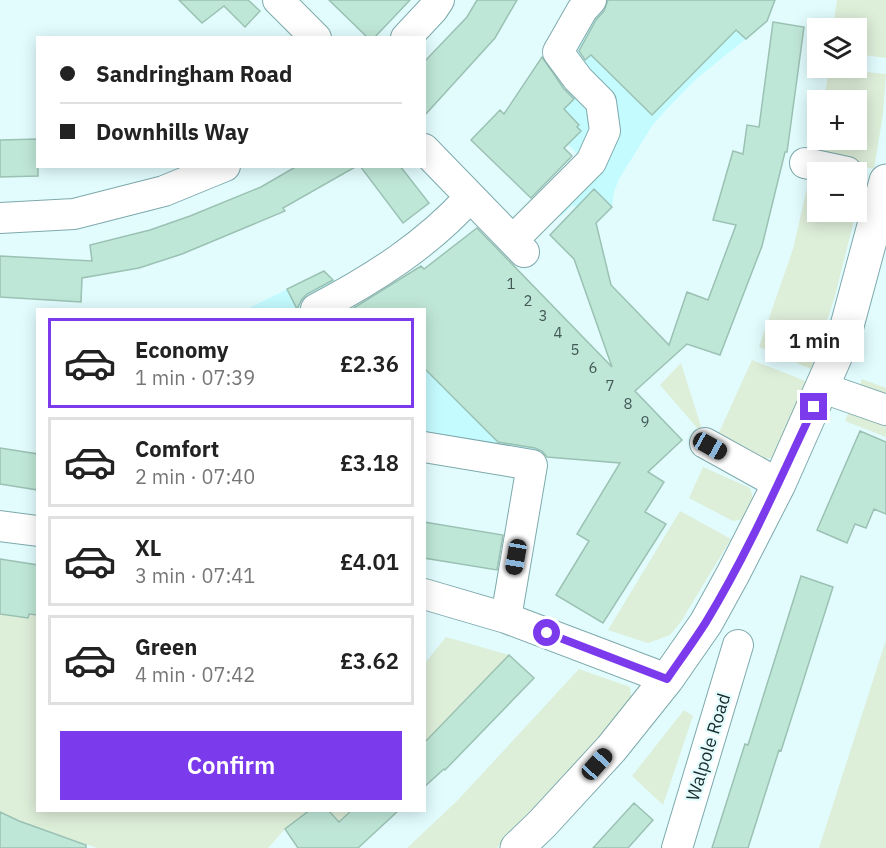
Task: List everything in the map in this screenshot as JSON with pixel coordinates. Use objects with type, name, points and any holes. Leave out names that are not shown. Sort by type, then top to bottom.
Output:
[{"type":"main road","points":[[517,848],[610,749],[667,679],[706,622],[778,484],[844,337],[886,181]]},
{"type":"street","points":[[278,0],[314,36]]},
{"type":"street","points":[[408,36],[439,0]]},
{"type":"street","points":[[426,151],[518,246],[591,162],[605,131],[601,102],[558,52],[582,10],[591,0]]},
{"type":"street","points":[[0,218],[74,214],[164,191],[220,168]]},
{"type":"street","points":[[867,177],[886,181]]},
{"type":"street","points":[[331,306],[432,236],[471,196]]},
{"type":"street","points":[[823,388],[886,410]]},
{"type":"street","points":[[705,443],[778,484]]},
{"type":"street","points":[[426,447],[532,465],[506,618]]},
{"type":"street","points":[[0,526],[36,531]]},
{"type":"street","points":[[426,595],[506,618],[667,679]]},
{"type":"street","name":"Walpole Road","points":[[677,848],[711,701],[738,645]]},
{"type":"shaded area","points":[[581,0],[775,0],[766,19],[758,29],[695,80],[652,126],[619,179],[612,207],[594,226],[573,205],[560,217],[549,205],[579,156],[519,91]]},
{"type":"shaded area","points":[[421,266],[620,463],[510,454],[426,441],[426,308],[249,308],[324,271],[359,305]]},
{"type":"green space","points":[[837,0],[886,0],[886,58],[867,55],[867,18],[834,18]]},
{"type":"green space","points":[[867,72],[886,74],[883,114],[874,169],[867,167],[867,162],[842,162],[815,156],[816,150],[867,150],[867,90],[826,90],[827,78],[867,78]]},
{"type":"green space","points":[[807,188],[807,222],[854,222],[835,296],[811,369],[759,347],[793,249]]},
{"type":"green space","points":[[752,360],[808,382],[775,458],[757,459],[716,439]]},
{"type":"green space","points":[[681,363],[704,436],[660,385]]},
{"type":"green space","points":[[862,379],[886,388],[886,437],[845,421]]},
{"type":"green space","points":[[703,467],[750,488],[753,498],[745,519],[733,521],[689,498]]},
{"type":"green space","points":[[680,511],[731,539],[680,623],[670,635],[648,643],[608,630]]},
{"type":"green space","points":[[0,614],[28,618],[29,614],[36,615],[36,812],[307,812],[285,829],[268,848],[97,848],[0,812]]},
{"type":"green space","points":[[446,637],[509,655],[426,742],[426,662]]},
{"type":"green space","points":[[886,640],[886,848],[819,848]]},
{"type":"green space","points":[[579,669],[630,687],[632,702],[497,848],[407,848],[457,801]]},
{"type":"green space","points":[[684,710],[693,716],[663,805],[632,776]]},
{"type":"green space","points":[[330,812],[350,812],[339,822]]},
{"type":"building","points":[[179,0],[248,0],[260,11],[245,27],[224,6],[202,23]]},
{"type":"building","points":[[329,0],[410,0],[376,36],[366,36]]},
{"type":"building","points":[[477,0],[517,0],[495,38],[426,114],[426,60],[467,17]]},
{"type":"building","points":[[608,0],[775,0],[767,21],[746,39],[736,30],[652,115],[591,55],[585,60],[579,51],[596,20],[604,11]]},
{"type":"building","points":[[773,22],[804,27],[787,152],[785,152],[762,246],[720,355],[687,344],[635,391],[682,440],[648,472],[664,482],[645,512],[666,524],[603,623],[556,595],[589,541],[577,534],[620,463],[547,457],[535,448],[498,442],[426,370],[426,308],[354,308],[421,266],[424,269],[477,228],[612,367],[574,259],[550,235],[594,189],[612,207],[596,223],[611,285],[669,345],[687,292],[708,300],[736,225],[713,220],[733,151],[743,154],[747,125],[759,127]]},
{"type":"building","points":[[542,57],[564,89],[574,99],[564,109],[579,125],[577,127],[581,131],[564,148],[572,156],[531,198],[471,140],[500,110],[504,114]]},
{"type":"building","points":[[36,139],[38,176],[0,177],[0,140]]},
{"type":"building","points":[[294,168],[353,168],[283,208],[285,211],[182,254],[139,268],[82,278],[81,302],[0,297],[0,256],[92,261],[90,245],[150,230],[261,187]]},
{"type":"building","points":[[362,168],[402,168],[429,203],[403,223]]},
{"type":"building","points":[[324,271],[333,280],[307,294],[298,308],[287,289]]},
{"type":"building","points":[[860,431],[886,442],[886,514],[874,509],[866,528],[855,524],[847,543],[817,530]]},
{"type":"building","points":[[0,448],[36,454],[36,490],[0,484]]},
{"type":"building","points":[[426,522],[503,535],[497,570],[426,558]]},
{"type":"building","points":[[0,559],[36,565],[36,615],[29,614],[28,618],[0,614]]},
{"type":"building","points":[[801,576],[833,587],[781,751],[779,750],[748,848],[712,848],[745,744],[748,745]]},
{"type":"building","points":[[509,655],[534,678],[445,770],[426,785],[426,741]]},
{"type":"building","points":[[634,803],[653,820],[628,848],[593,848]]},
{"type":"building","points":[[0,812],[86,845],[86,848],[0,848]]},
{"type":"building","points":[[307,812],[330,812],[339,822],[350,812],[397,812],[358,848],[298,848],[285,829]]},
{"type":"route","points":[[547,633],[667,679],[706,622],[733,573],[814,407]]}]
